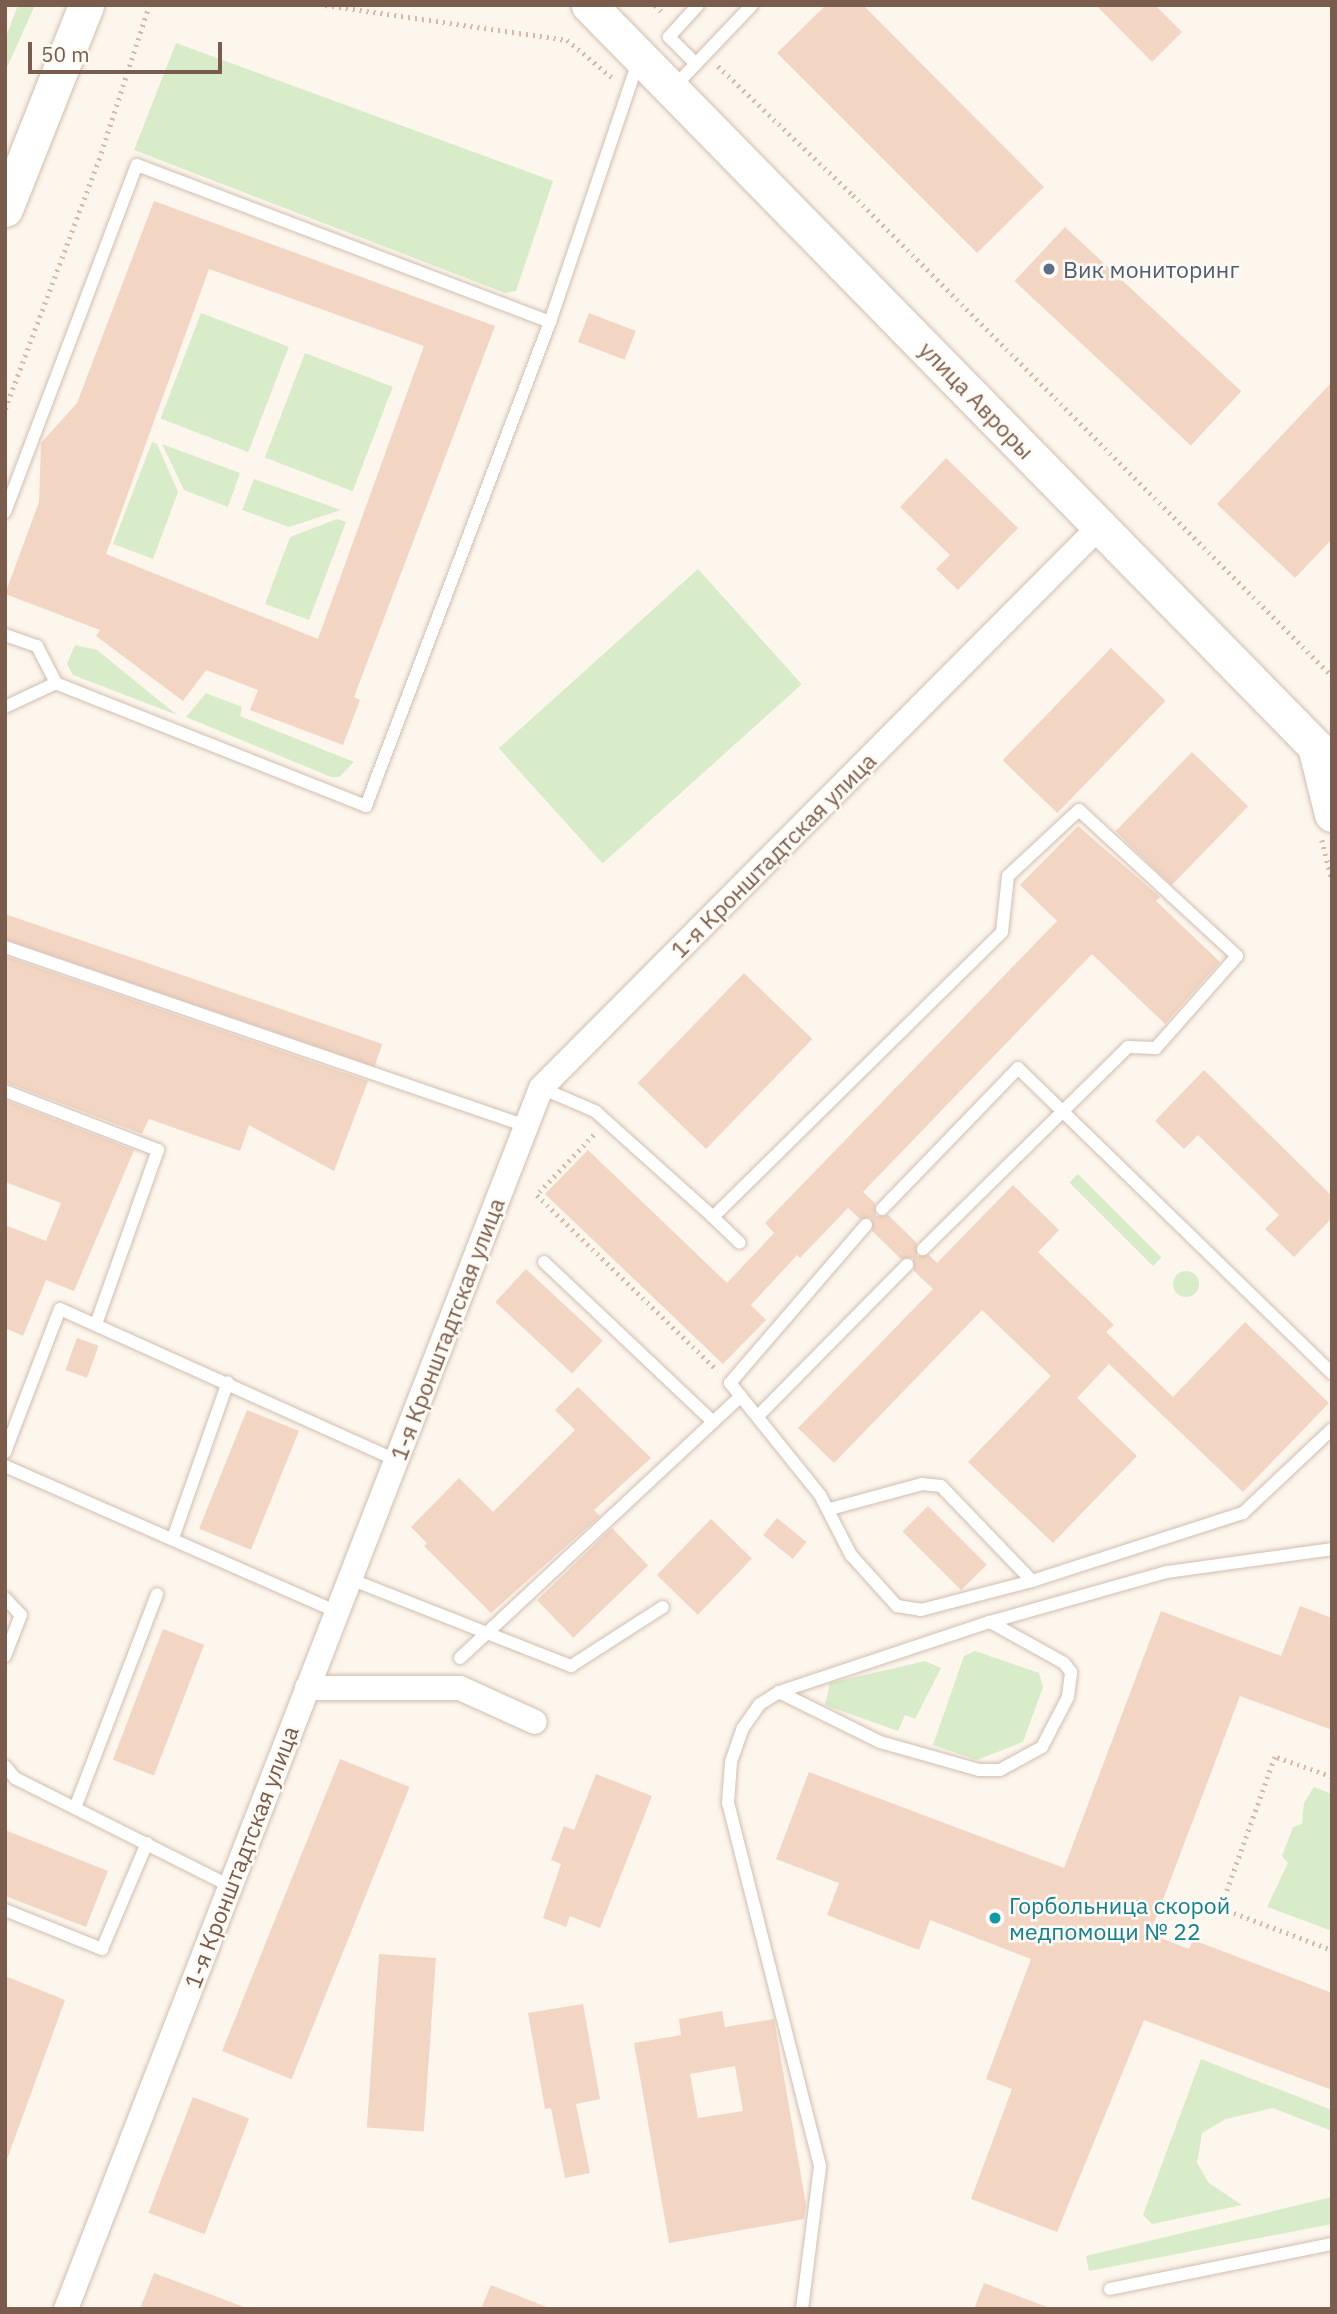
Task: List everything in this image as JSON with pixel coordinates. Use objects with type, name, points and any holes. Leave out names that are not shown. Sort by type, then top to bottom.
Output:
[{"type":"street","points":[[5,209],[86,5]]},
{"type":"street","name":"улица Авроры","points":[[585,7],[640,55],[1100,526],[1324,737],[1325,820]]},
{"type":"street","name":"1-я Кронштадтская улица","points":[[66,2309],[541,1088],[1100,526]]},
{"type":"street","points":[[307,1688],[460,1688],[535,1722]]},
{"type":"lane","points":[[698,5],[669,37],[700,58]]},
{"type":"lane","points":[[671,89],[752,5]]},
{"type":"lane","points":[[5,635],[37,646],[56,683],[366,806],[550,322],[626,88],[640,55]]},
{"type":"lane","points":[[5,512],[137,164],[550,322]]},
{"type":"lane","points":[[5,707],[56,683]]},
{"type":"lane","points":[[713,1217],[1002,932],[1008,876],[1079,810],[1237,956],[1156,1048],[1128,1047],[923,1249]]},
{"type":"lane","points":[[5,947],[526,1126]]},
{"type":"lane","points":[[881,1209],[1018,1068],[1332,1373]]},
{"type":"lane","points":[[541,1088],[595,1111],[740,1243]]},
{"type":"lane","points":[[5,1091],[158,1150],[96,1324]]},
{"type":"lane","points":[[866,1225],[730,1383],[759,1415],[830,1509],[851,1555],[897,1606],[921,1610],[1032,1581],[1243,1513],[1332,1429]]},
{"type":"lane","points":[[544,1262],[713,1422]]},
{"type":"lane","points":[[759,1415],[907,1265]]},
{"type":"lane","points":[[5,1452],[60,1309],[228,1382],[396,1460]]},
{"type":"lane","points":[[173,1538],[228,1382]]},
{"type":"lane","points":[[460,1658],[741,1396]]},
{"type":"lane","points":[[5,1466],[337,1612]]},
{"type":"lane","points":[[830,1509],[922,1484],[941,1486],[1032,1581]]},
{"type":"lane","points":[[802,2309],[820,2166],[728,1803],[731,1762],[743,1728],[760,1704],[779,1692],[990,1622],[1167,1572],[1332,1549]]},
{"type":"lane","points":[[350,1578],[490,1631],[570,1666],[663,1607]]},
{"type":"lane","points":[[75,1808],[157,1594]]},
{"type":"lane","points":[[5,1598],[21,1615],[5,1656]]},
{"type":"lane","points":[[779,1692],[880,1742],[979,1770],[1000,1770],[1041,1747],[1068,1697],[1071,1672],[1064,1663],[990,1622]]},
{"type":"lane","points":[[5,1766],[15,1778],[230,1886]]},
{"type":"lane","points":[[5,1910],[102,1949],[147,1843]]},
{"type":"lane","points":[[1110,2289],[1332,2244]]},
{"type":"path","points":[[5,409],[101,153],[149,5]]},
{"type":"path","points":[[325,5],[567,40],[626,88]]},
{"type":"path","points":[[654,5],[678,28]]},
{"type":"path","points":[[700,58],[853,195],[1332,676]]},
{"type":"path","points":[[1325,820],[1332,880]]},
{"type":"path","points":[[607,1122],[537,1195],[730,1383]]},
{"type":"path","points":[[1332,1777],[1275,1757],[1221,1908],[1332,1950]]},
{"type":"green space","points":[[18,5],[35,5],[5,72],[5,39]]},
{"type":"green space","points":[[176,43],[553,181],[516,291],[505,293],[134,150]]},
{"type":"green space","points":[[201,313],[289,347],[248,452],[161,418]]},
{"type":"green space","points":[[305,353],[393,387],[353,491],[265,458]]},
{"type":"green space","points":[[152,442],[157,444],[178,492],[153,559],[113,544]]},
{"type":"green space","points":[[162,444],[240,473],[228,507],[184,490]]},
{"type":"green space","points":[[254,479],[341,510],[289,527],[242,510]]},
{"type":"green space","points":[[337,519],[346,522],[309,620],[265,604],[290,537]]},
{"type":"green space","points":[[698,569],[802,684],[603,864],[499,748]]},
{"type":"green space","points":[[75,645],[97,650],[177,715],[73,675],[67,664]]},
{"type":"green space","points":[[206,693],[242,707],[240,716],[354,762],[339,777],[331,777],[186,717]]},
{"type":"green space","points":[[1078,1174],[1161,1257],[1153,1266],[1070,1182]]},
{"type":"green space","points":[[1186,1271],[1195,1275],[1199,1284],[1195,1293],[1186,1297],[1177,1293],[1173,1284],[1177,1275]]},
{"type":"green space","points":[[975,1651],[1039,1673],[1043,1687],[1023,1742],[977,1760],[933,1745],[964,1656]]},
{"type":"green space","points":[[925,1661],[941,1668],[915,1719],[905,1715],[898,1731],[825,1705],[830,1683]]},
{"type":"green space","points":[[1314,1787],[1332,1794],[1332,1931],[1267,1907],[1288,1863],[1282,1856],[1293,1827],[1302,1824],[1304,1803]]},
{"type":"green space","points":[[1201,2059],[1332,2110],[1332,2131],[1273,2108],[1226,2119],[1202,2133],[1197,2163],[1209,2183],[1242,2205],[1152,2224],[1143,2215]]},
{"type":"green space","points":[[1332,2197],[1332,2224],[1089,2271],[1086,2256]]},
{"type":"building","points":[[826,5],[863,5],[1044,187],[977,253],[777,53]]},
{"type":"building","points":[[1096,5],[1155,5],[1182,32],[1152,62]]},
{"type":"building","points":[[154,201],[495,326],[354,697],[360,700],[343,745],[250,710],[258,690],[206,670],[183,701],[96,636],[100,630],[5,594],[39,502],[41,443],[77,403]],"holes":[[[209,269],[424,346],[318,639],[106,554]]]},
{"type":"building","points":[[1065,227],[1241,391],[1191,445],[1015,281]]},
{"type":"building","points":[[589,313],[636,331],[625,360],[578,342]]},
{"type":"building","points":[[1332,382],[1332,539],[1295,578],[1217,504]]},
{"type":"building","points":[[946,458],[1018,528],[958,590],[936,569],[950,555],[900,507]]},
{"type":"building","points":[[1111,648],[1166,701],[1057,813],[1003,760]]},
{"type":"building","points":[[1192,752],[1248,806],[1172,885],[1116,831]]},
{"type":"building","points":[[1078,826],[1160,897],[1156,901],[1220,962],[1165,1024],[1092,954],[863,1192],[875,1203],[876,1216],[888,1215],[917,1243],[917,1256],[929,1255],[937,1263],[1013,1185],[1059,1230],[1038,1252],[1114,1325],[1106,1332],[1173,1397],[1245,1322],[1329,1403],[1243,1492],[1109,1364],[1077,1398],[1137,1456],[1053,1543],[968,1462],[1051,1376],[982,1310],[834,1463],[798,1428],[933,1289],[914,1271],[913,1258],[901,1259],[872,1231],[871,1218],[860,1219],[848,1208],[800,1258],[797,1255],[751,1305],[766,1320],[723,1364],[545,1194],[588,1150],[727,1283],[774,1233],[765,1223],[1057,921],[1020,885]]},
{"type":"building","points":[[5,914],[382,1044],[374,1067],[5,939]]},
{"type":"building","points":[[5,956],[368,1081],[334,1171],[249,1125],[240,1151],[149,1119],[142,1134],[5,1082]]},
{"type":"building","points":[[744,973],[812,1039],[706,1149],[638,1083]]},
{"type":"building","points":[[1204,1070],[1332,1196],[1332,1218],[1294,1257],[1265,1229],[1279,1215],[1198,1135],[1184,1149],[1155,1121]]},
{"type":"building","points":[[5,1100],[134,1150],[74,1291],[46,1280],[23,1336],[5,1328],[5,1225],[46,1241],[61,1203],[5,1182]]},
{"type":"building","points":[[526,1269],[603,1341],[572,1374],[495,1302]]},
{"type":"building","points":[[77,1338],[99,1346],[87,1378],[65,1370]]},
{"type":"building","points":[[578,1387],[651,1458],[594,1510],[600,1516],[491,1613],[424,1546],[427,1543],[411,1527],[459,1478],[493,1512],[575,1430],[555,1410]]},
{"type":"building","points":[[247,1410],[299,1431],[251,1550],[199,1529]]},
{"type":"building","points":[[928,1506],[987,1565],[961,1590],[903,1531]]},
{"type":"building","points":[[777,1518],[807,1542],[793,1559],[763,1535]]},
{"type":"building","points":[[711,1519],[752,1559],[698,1615],[657,1575]]},
{"type":"building","points":[[612,1528],[648,1565],[573,1638],[537,1600]]},
{"type":"building","name":"Горбольница скорой медпомощи № 22","points":[[1300,1606],[1332,1618],[1332,1730],[1240,1696],[1150,1934],[1189,1949],[1193,1940],[1332,1993],[1332,2090],[1144,2020],[1057,2232],[971,2199],[1012,2089],[986,2079],[1031,1959],[930,1920],[919,1950],[827,1915],[839,1883],[776,1859],[809,1772],[1064,1868],[1161,1611],[1281,1656]]},
{"type":"building","points":[[163,1629],[204,1645],[154,1775],[113,1760]]},
{"type":"building","points":[[340,1759],[410,1787],[292,2079],[222,2051]]},
{"type":"building","points":[[596,1774],[652,1796],[600,1928],[570,1916],[566,1927],[543,1918],[561,1864],[551,1860],[564,1826],[574,1830]]},
{"type":"building","points":[[5,1830],[108,1871],[86,1927],[5,1896]]},
{"type":"building","points":[[379,1954],[436,1958],[424,2132],[367,2128]]},
{"type":"building","points":[[5,1976],[65,2000],[6,2162],[5,2162]]},
{"type":"building","points":[[583,2004],[600,2099],[576,2104],[590,2173],[565,2178],[551,2108],[545,2109],[528,2013]]},
{"type":"building","points":[[722,2011],[725,2027],[774,2019],[806,2205],[804,2219],[669,2243],[634,2043],[681,2035],[679,2019]],"holes":[[[735,2066],[743,2111],[698,2118],[690,2074]]]},
{"type":"building","points":[[193,2097],[249,2119],[205,2234],[149,2213]]},
{"type":"building","points":[[154,2273],[244,2307],[140,2309]]},
{"type":"building","points":[[984,2283],[1047,2307],[1047,2309],[974,2309]]},
{"type":"building","points":[[491,2285],[549,2308],[481,2309]]},
{"type":"place","name":"Вик мониторинг","points":[[1049,269]]},
{"type":"place","name":"Горбольница скорой медпомощи № 22","points":[[995,1918]]}]
